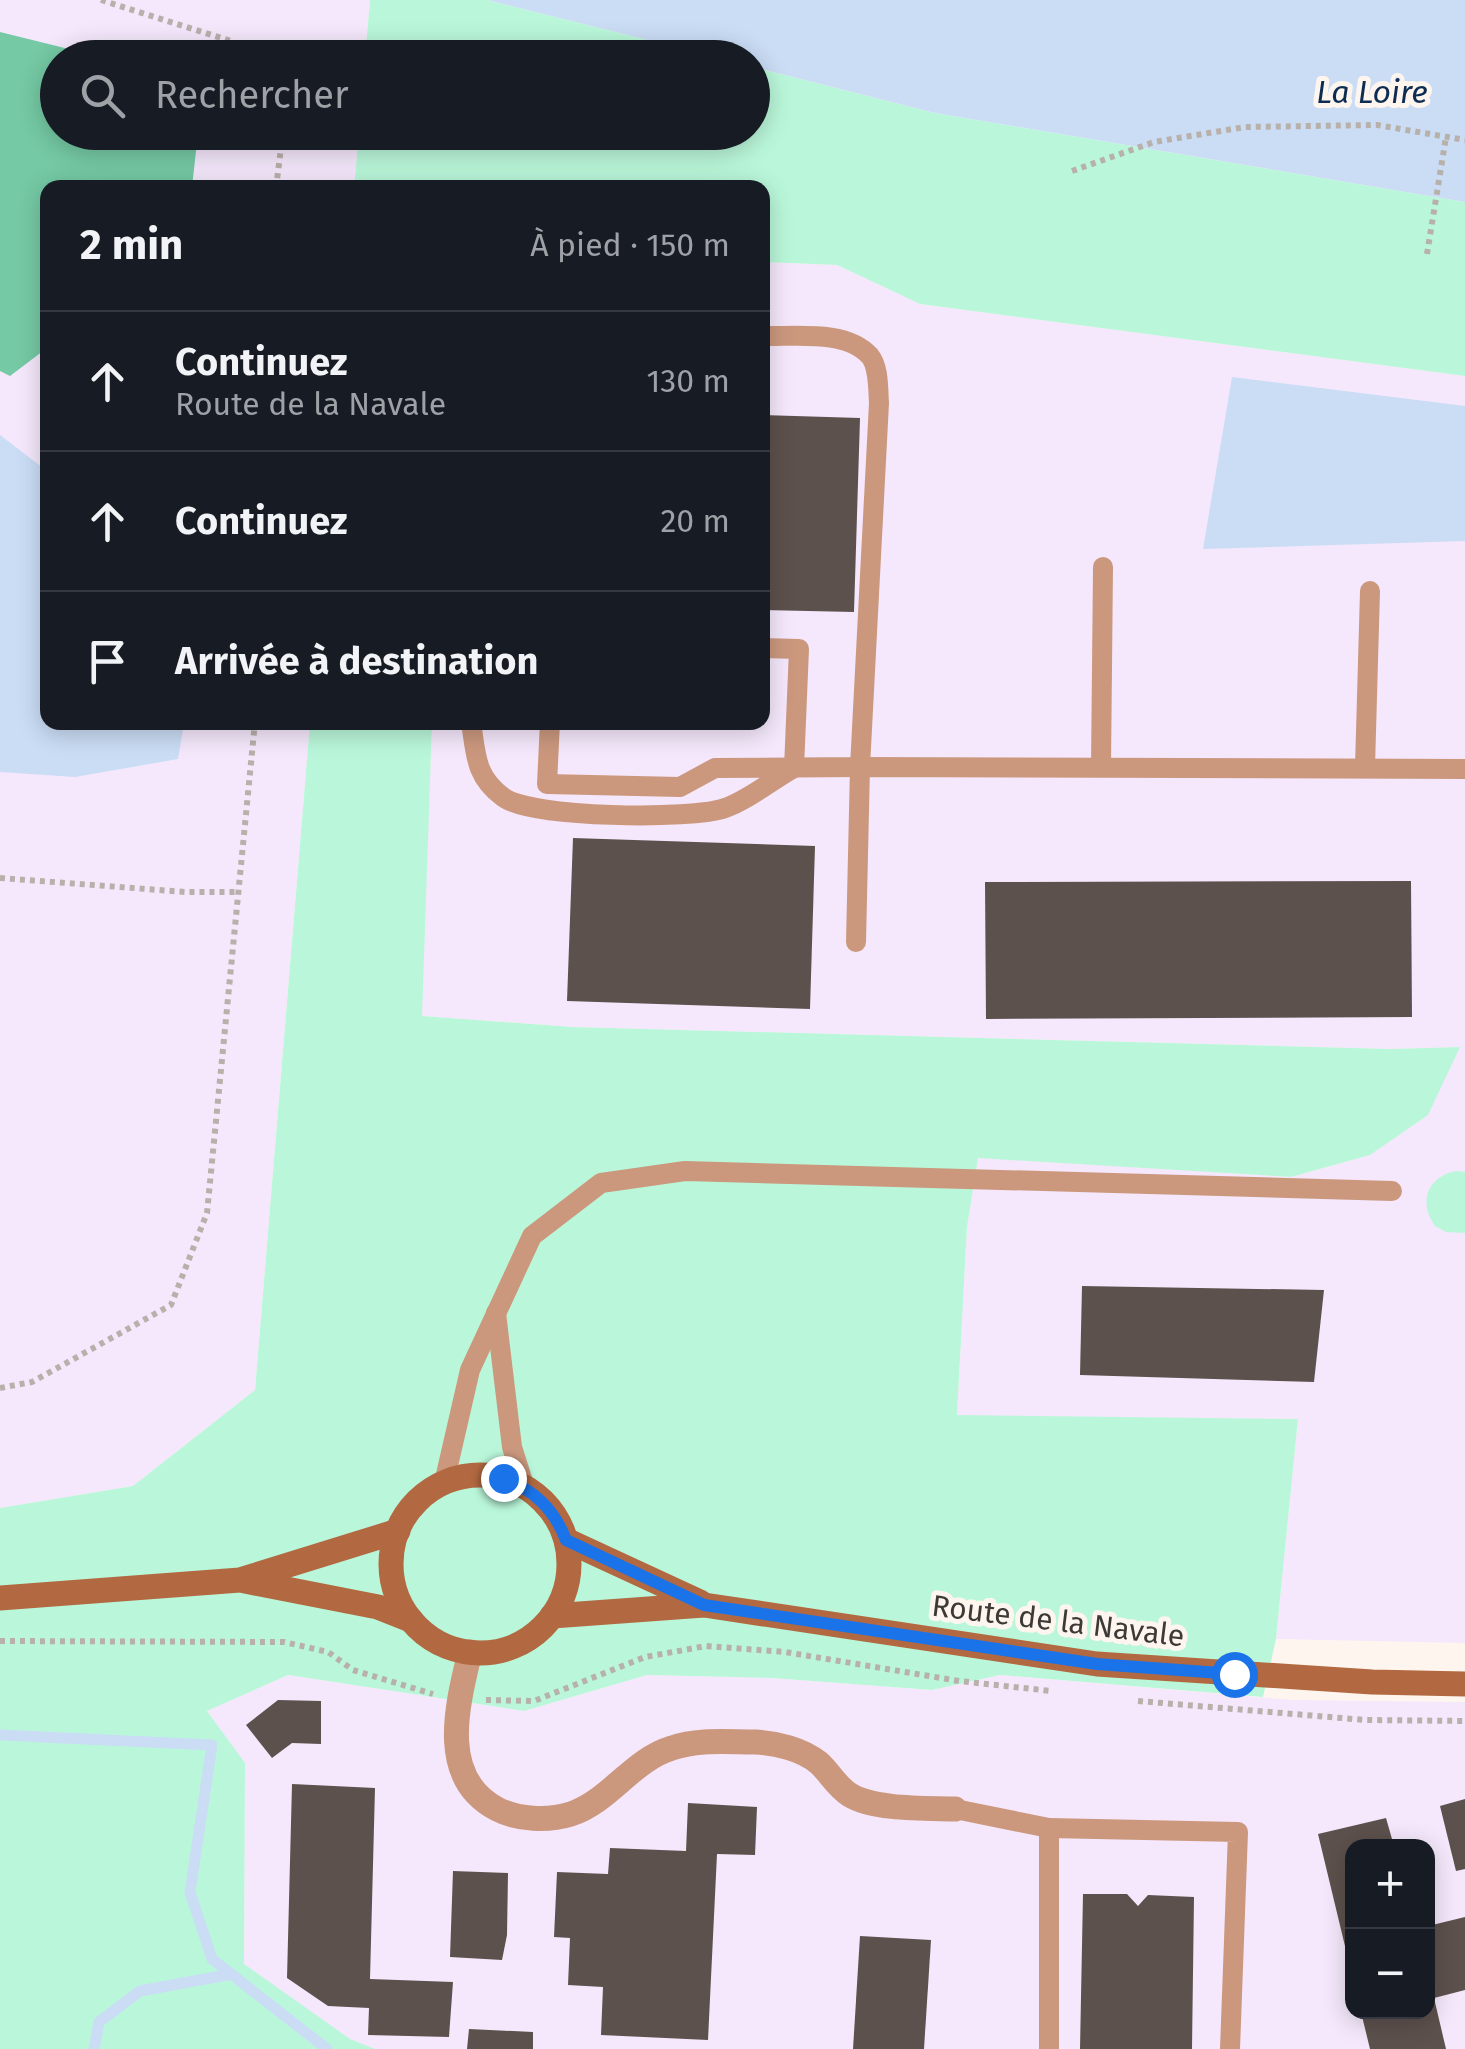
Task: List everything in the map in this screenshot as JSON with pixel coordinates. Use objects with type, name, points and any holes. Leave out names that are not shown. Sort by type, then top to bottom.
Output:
[{"type":"main road","points":[[240,1580],[378,1607],[411,1620],[438,1642],[470,1652],[494,1652],[537,1632],[552,1616],[566,1585],[566,1540],[550,1509],[526,1488],[503,1478],[480,1475],[444,1483],[417,1502],[398,1531],[392,1554],[392,1578],[411,1620]]},
{"type":"main road","points":[[0,1598],[240,1580],[398,1531]]},
{"type":"main road","name":"Route de la Navale","points":[[566,1540],[704,1605]]},
{"type":"main road","name":"Route de la Navale","points":[[552,1616],[704,1605],[1097,1664],[1372,1682],[1465,1684]]},
{"type":"street","points":[[470,1652],[459,1699],[456,1740],[464,1778],[479,1800],[508,1814],[538,1819],[572,1814],[599,1798],[640,1762],[672,1747],[709,1741],[764,1742],[795,1749],[818,1763],[832,1781],[853,1797],[904,1808],[955,1809]]},
{"type":"lane","points":[[770,336],[842,339],[870,356],[876,369],[879,403],[860,767],[856,942]]},
{"type":"lane","points":[[1101,767],[1102,567]]},
{"type":"lane","points":[[1365,768],[1370,591]]},
{"type":"lane","points":[[770,648],[799,649],[794,768]]},
{"type":"lane","points":[[472,730],[478,770],[506,800],[594,816],[660,815],[725,808],[794,768]]},
{"type":"lane","points":[[550,730],[548,784],[680,787],[715,768],[1465,768]]},
{"type":"lane","points":[[444,1483],[470,1370],[532,1236],[602,1183],[685,1172],[1392,1191]]},
{"type":"lane","points":[[496,1313],[512,1447],[526,1488]]},
{"type":"lane","points":[[955,1809],[1049,1828],[1238,1832],[1230,2049]]},
{"type":"lane","points":[[1049,1828],[1049,2049]]},
{"type":"path","points":[[101,0],[228,40]]},
{"type":"path","points":[[1072,170],[1154,142],[1245,127],[1377,125],[1465,140]]},
{"type":"path","points":[[1426,254],[1446,137]]},
{"type":"path","points":[[277,180],[281,150]]},
{"type":"path","points":[[0,1388],[32,1382],[172,1305],[207,1213],[254,730]]},
{"type":"path","points":[[0,878],[186,892],[237,892]]},
{"type":"path","points":[[0,1641],[284,1642],[328,1652],[353,1670],[422,1692],[459,1699],[534,1701],[645,1656],[706,1646],[785,1652],[1067,1693]]},
{"type":"path","points":[[1121,1699],[1365,1720],[1465,1720]]},
{"type":"shaded area","points":[[0,0],[370,0],[366,40],[40,40],[40,150],[357,150],[355,180],[40,180],[40,730],[309,730],[255,1390],[133,1486],[0,1508]]},
{"type":"shaded area","points":[[770,262],[837,265],[920,304],[1465,376],[1465,1643],[1276,1639],[1298,1419],[957,1416],[967,1227],[978,1157],[1291,1177],[1370,1155],[1459,1047],[1390,1049],[573,1027],[421,1016],[432,730],[770,730]]},
{"type":"shaded area","points":[[288,1675],[524,1711],[647,1675],[772,1678],[932,1690],[1000,1675],[1293,1700],[1465,1702],[1465,2049],[375,2049],[350,2040],[244,1965],[245,1764],[207,1711]]},
{"type":"green space","points":[[370,0],[487,0],[648,40],[367,40]]},
{"type":"green space","points":[[0,32],[40,42],[40,150],[196,150],[193,180],[40,180],[40,353],[10,376],[0,371]]},
{"type":"green space","points":[[770,71],[935,113],[1465,202],[1465,376],[920,304],[837,265],[770,262],[770,180],[355,180],[357,150],[770,150]]},
{"type":"green space","points":[[309,730],[432,730],[422,1016],[573,1027],[1390,1049],[1460,1047],[1428,1115],[1370,1155],[1291,1177],[978,1158],[967,1227],[957,1415],[1298,1419],[1276,1639],[1263,1697],[1000,1675],[932,1690],[772,1678],[647,1675],[524,1711],[288,1675],[207,1711],[245,1763],[244,1964],[350,2039],[375,2049],[0,2049],[0,1508],[133,1486],[255,1390]]},
{"type":"green space","points":[[1456,1171],[1465,1172],[1465,1233],[1446,1232],[1435,1226],[1427,1208],[1432,1185]]},
{"type":"water","name":"La Loire","points":[[487,0],[1465,0],[1465,202],[935,113],[770,71],[770,40],[648,40]]},
{"type":"water","points":[[1232,377],[1465,406],[1465,541],[1203,549]]},
{"type":"water","points":[[0,435],[40,466],[40,730],[183,730],[178,759],[75,777],[0,772]]},
{"type":"building","points":[[770,415],[860,418],[854,612],[770,610]]},
{"type":"building","points":[[573,838],[815,846],[810,1009],[567,1001]]},
{"type":"building","points":[[1411,881],[1412,1017],[986,1019],[985,882]]},
{"type":"building","points":[[1082,1286],[1324,1290],[1314,1382],[1080,1375]]},
{"type":"building","points":[[278,1700],[321,1701],[321,1744],[292,1743],[272,1758],[246,1725]]},
{"type":"building","points":[[292,1784],[375,1788],[370,1979],[453,1982],[449,2037],[368,2035],[369,2008],[328,2006],[287,1978]]},
{"type":"building","points":[[1465,1799],[1465,1869],[1456,1871],[1440,1806]]},
{"type":"building","points":[[688,1803],[757,1807],[755,1855],[717,1854],[708,2040],[601,2035],[603,1987],[568,1985],[570,1938],[554,1937],[557,1872],[608,1874],[610,1848],[686,1851]]},
{"type":"building","points":[[1386,1818],[1392,1839],[1345,1839],[1345,1946],[1318,1834]]},
{"type":"building","points":[[453,1871],[508,1873],[507,1935],[502,1960],[450,1957]]},
{"type":"building","points":[[1083,1894],[1127,1894],[1138,1906],[1148,1895],[1194,1897],[1192,2049],[1080,2049]]},
{"type":"building","points":[[1465,1917],[1465,1990],[1435,1998],[1435,1929],[1435,1924]]},
{"type":"building","points":[[860,1936],[931,1940],[924,2049],[853,2049]]},
{"type":"building","points":[[1435,2002],[1446,2049],[1370,2049],[1363,2019],[1435,2019]]},
{"type":"building","points":[[469,2029],[533,2032],[533,2049],[467,2049]]},
{"type":"waterway","points":[[0,1735],[212,1745],[190,1892],[212,1959],[327,2049]]},
{"type":"waterway","points":[[94,2049],[99,2022],[140,1991],[232,1974]]},
{"type":"route","points":[[503,1478],[543,1501],[566,1540],[704,1605],[1097,1664],[1234,1674]]}]
